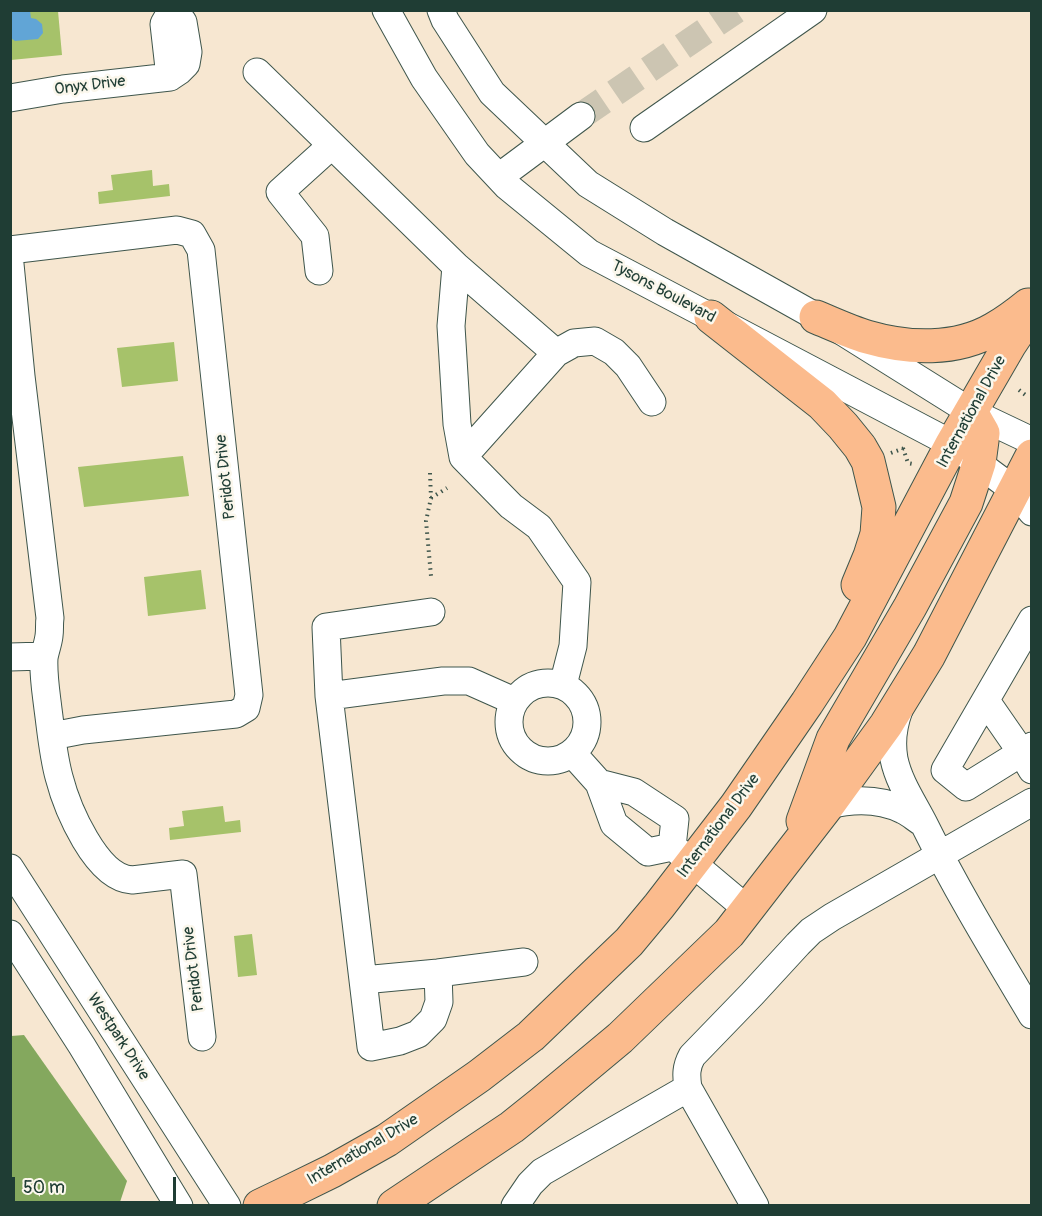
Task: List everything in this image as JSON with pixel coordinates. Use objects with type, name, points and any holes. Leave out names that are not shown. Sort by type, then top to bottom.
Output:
[{"type":"main road","points":[[816,317],[867,337],[911,346],[932,346],[955,344],[992,330],[1032,302]]},
{"type":"main road","name":"International Drive","points":[[260,1206],[322,1176],[387,1140],[479,1076],[531,1036],[629,942],[659,906],[682,855],[736,806],[850,637],[952,444],[1010,344],[1032,311]]},
{"type":"main road","points":[[711,317],[822,404],[860,447],[868,462],[872,477],[879,507],[877,534],[847,612],[807,703]]},
{"type":"main road","points":[[792,851],[833,739],[910,607],[966,503],[979,463],[983,433],[971,412]]},
{"type":"main road","points":[[400,1203],[512,1127],[620,1038],[729,933],[828,805],[886,725],[1023,501],[1032,456]]},
{"type":"street","name":"Onyx Drive","points":[[10,98],[63,89],[170,77],[186,64],[188,52],[183,21],[173,10]]},
{"type":"street","name":"Tysons Boulevard","points":[[386,10],[424,78],[477,154],[507,186],[589,253],[952,444],[979,463],[1023,501]]},
{"type":"street","points":[[441,10],[445,20],[492,93],[588,184],[664,232],[840,330],[971,412],[1032,441]]},
{"type":"street","points":[[644,128],[813,10]]},
{"type":"street","points":[[257,72],[456,266],[556,353]]},
{"type":"street","points":[[499,177],[581,116]]},
{"type":"street","points":[[319,271],[315,236],[280,192],[332,146]]},
{"type":"street","name":"Peridot Drive","points":[[10,250],[177,230],[192,234],[201,250],[249,695],[246,708],[236,714],[83,730],[52,736]]},
{"type":"street","name":"Peridot Drive","points":[[10,264],[16,377],[50,618],[49,637],[44,656],[45,678],[59,777],[69,806],[85,839],[101,864],[124,879],[183,874],[202,1037]]},
{"type":"street","points":[[456,266],[452,326],[457,424],[463,458],[511,506],[539,526],[577,582],[573,646],[563,685]]},
{"type":"street","points":[[463,458],[556,353],[574,343],[595,341],[614,352],[628,366],[652,402]]},
{"type":"street","points":[[431,612],[326,627],[328,696],[371,1047],[400,1041],[418,1034],[433,1019],[440,1002],[438,973]]},
{"type":"street","points":[[986,701],[1028,756],[966,787],[945,770],[1032,620]]},
{"type":"street","points":[[10,657],[44,656]]},
{"type":"street","points":[[328,696],[443,681],[469,681],[514,701]]},
{"type":"street","points":[[550,682],[563,685],[575,693],[583,703],[588,717],[587,730],[582,744],[573,754],[556,761],[534,760],[522,752],[513,741],[509,728],[509,714],[514,701],[536,684],[550,682]]},
{"type":"street","points":[[906,692],[894,722],[892,744],[895,761],[906,792],[939,855],[1032,1015]]},
{"type":"street","points":[[573,754],[599,783],[614,824],[648,852],[682,855],[747,909]]},
{"type":"street","points":[[599,783],[634,792],[675,819],[682,855]]},
{"type":"street","points":[[828,805],[855,800],[883,803],[903,810],[924,824]]},
{"type":"street","points":[[755,1206],[688,1088],[687,1065],[692,1056],[811,931],[1032,802]]},
{"type":"street","name":"Westpark Drive","points":[[10,868],[227,1206]]},
{"type":"street","points":[[10,934],[82,1046],[179,1206]]},
{"type":"street","points":[[363,980],[525,962]]},
{"type":"street","points":[[515,1206],[530,1184],[542,1172],[688,1088]]},
{"type":"path","points":[[1019,390],[1028,397]]},
{"type":"path","points":[[885,455],[910,446]]},
{"type":"path","points":[[903,448],[908,463],[913,464]]},
{"type":"path","points":[[430,473],[431,498],[426,521],[431,576]]},
{"type":"path","points":[[431,498],[447,488]]},
{"type":"green space","points":[[10,11],[58,11],[62,55],[11,60]]},
{"type":"green space","points":[[152,170],[153,186],[169,184],[170,196],[99,204],[98,192],[113,190],[111,175]]},
{"type":"green space","points":[[174,342],[178,381],[122,387],[117,348]]},
{"type":"green space","points":[[183,456],[189,496],[84,507],[78,467]]},
{"type":"green space","points":[[201,570],[206,609],[148,616],[144,577]]},
{"type":"green space","points":[[223,806],[225,822],[240,820],[241,832],[170,840],[169,828],[184,826],[182,811]]},
{"type":"green space","points":[[252,934],[257,975],[238,977],[234,936]]},
{"type":"green space","points":[[24,1035],[127,1181],[119,1205],[11,1205],[11,1036]]},
{"type":"water","points":[[11,11],[30,11],[31,18],[42,24],[43,33],[38,39],[15,41],[11,38]]},
{"type":"tunnel","points":[[581,116],[736,10]]}]
